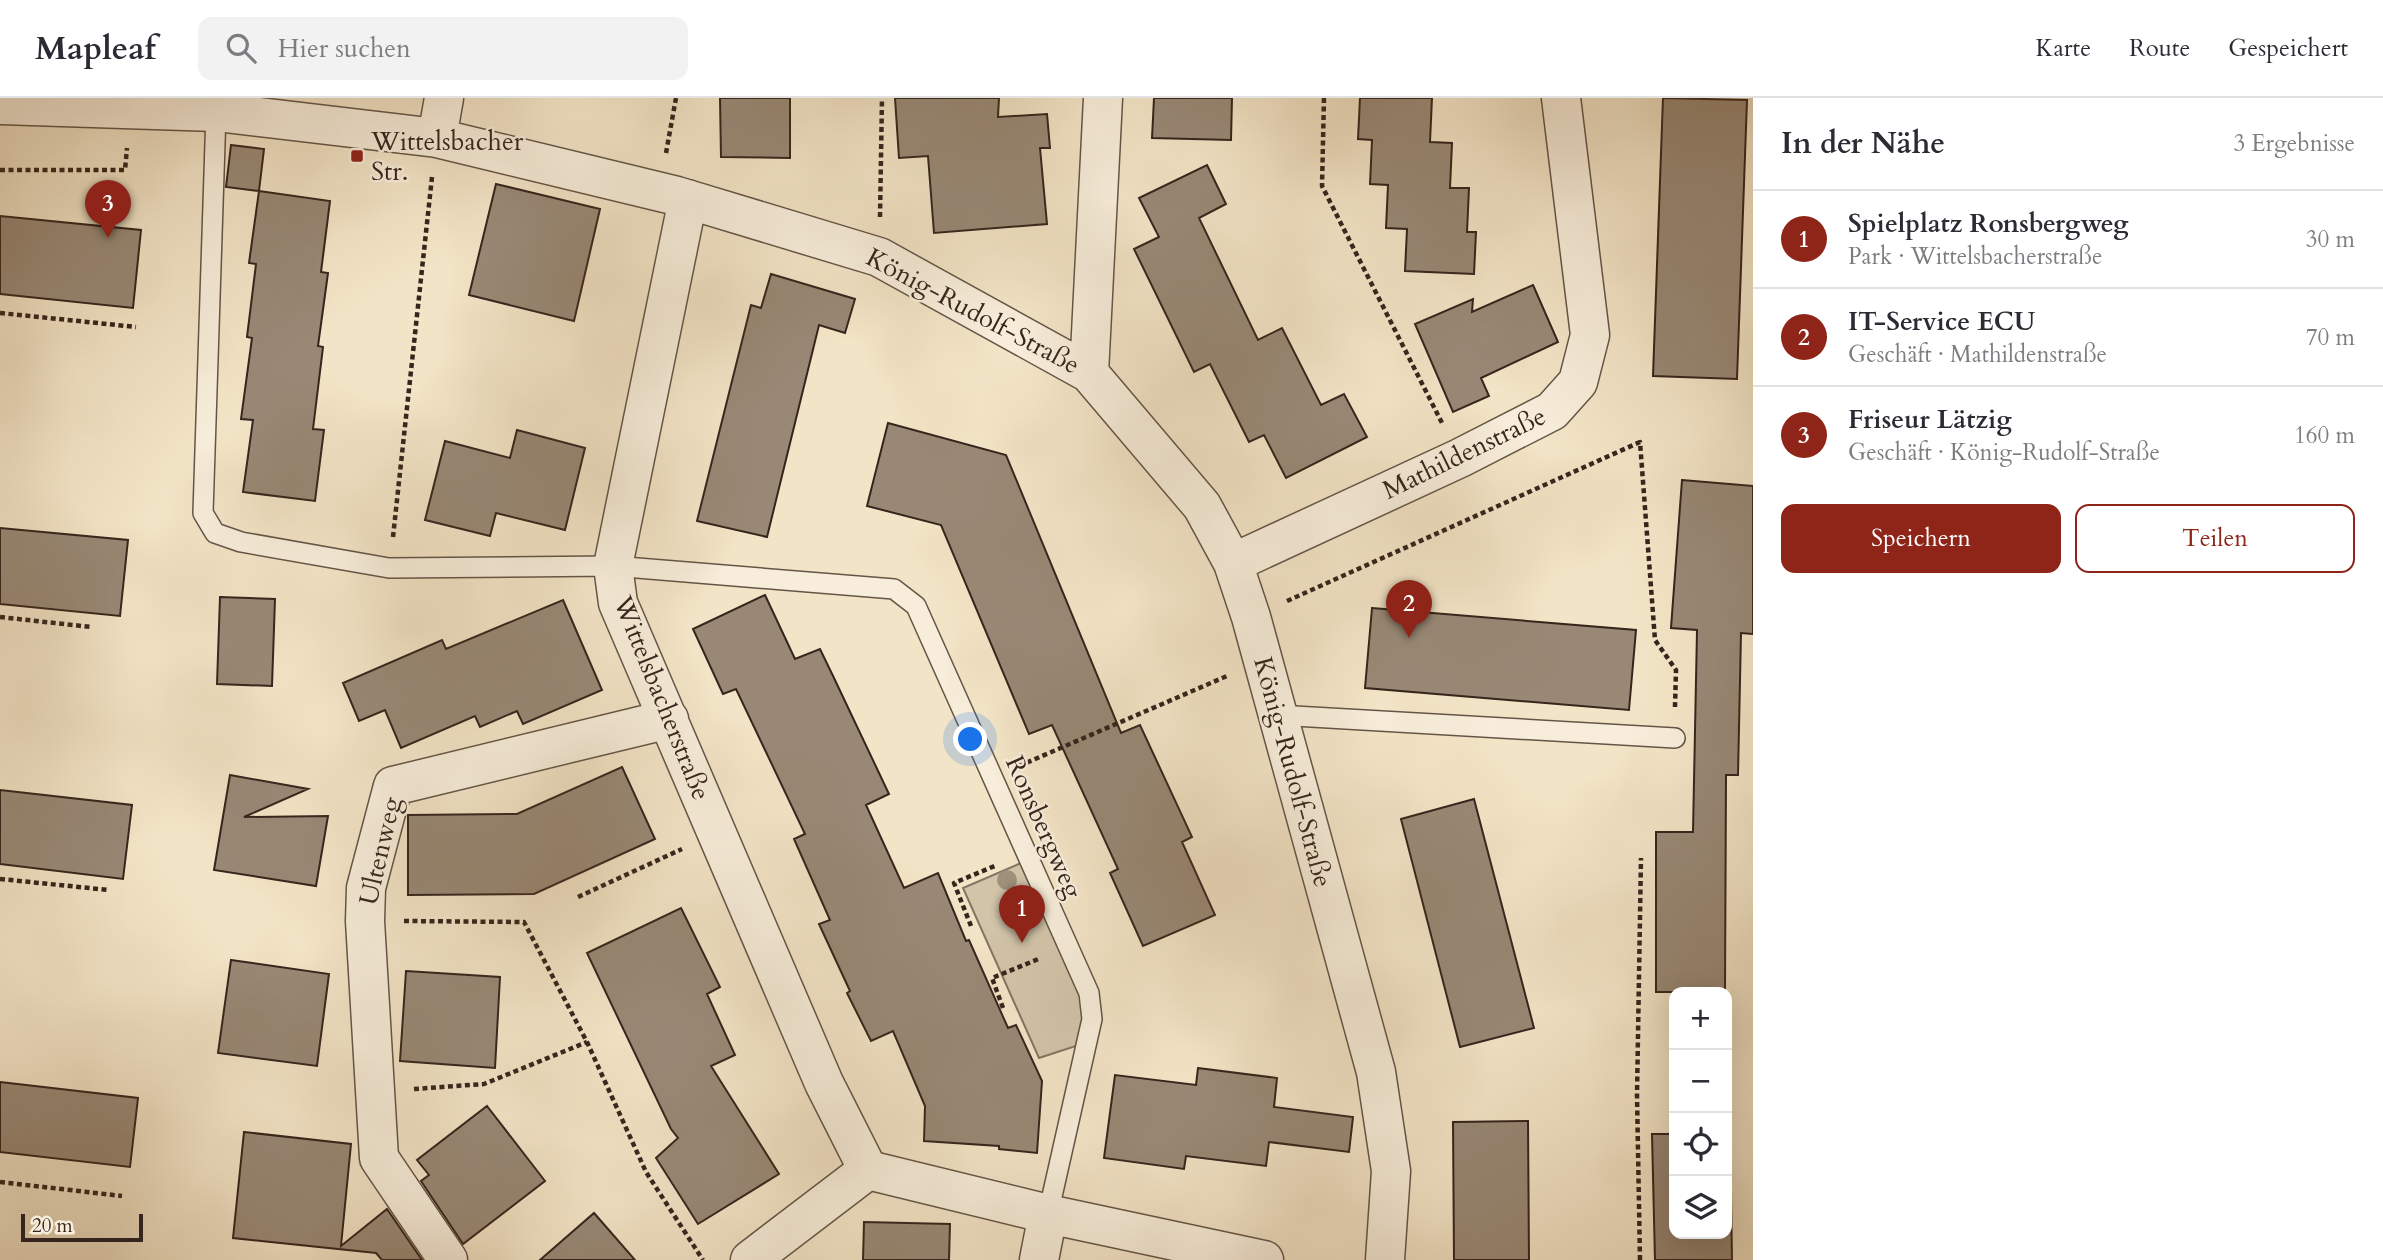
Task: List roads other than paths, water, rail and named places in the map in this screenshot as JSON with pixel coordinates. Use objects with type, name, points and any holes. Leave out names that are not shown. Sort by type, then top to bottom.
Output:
[{"type":"street","points":[[437,138],[444,98]]},
{"type":"street","points":[[1089,373],[1103,98]]},
{"type":"street","name":"Mathildenstraße","points":[[1233,563],[1460,458],[1552,411],[1578,382],[1590,335],[1561,98]]},
{"type":"street","name":"König-Rudolf-Straße","points":[[0,105],[216,112],[437,138],[673,196],[879,257],[1089,373],[1202,506],[1233,563],[1251,617],[1376,1072],[1391,1171],[1384,1260]]},
{"type":"street","name":"Wittelsbacherstraße","points":[[673,196],[613,566],[618,603],[824,1083],[868,1170]]},
{"type":"street","name":"Ultenweg","points":[[448,1260],[379,1158],[365,920],[366,888],[393,786],[669,719]]},
{"type":"street","points":[[750,1260],[868,1170],[1264,1260]]},
{"type":"street","points":[[1040,1260],[1048,1213]]},
{"type":"lane","name":"Ronsbergweg","points":[[216,112],[203,513],[215,533],[241,542],[389,568],[613,566],[894,589],[916,606],[1089,993],[1092,1019],[1048,1213]]},
{"type":"lane","points":[[1277,715],[1675,738]]},
{"type":"place","name":"Wittelsbacher Str.","points":[[357,156]]},
{"type":"place","name":"Friseur Lätzig","points":[[108,238]]},
{"type":"place","name":"IT-Service ECU","points":[[1409,638]]},
{"type":"place","name":"Spielplatz Ronsbergweg","points":[[1022,943]]}]
